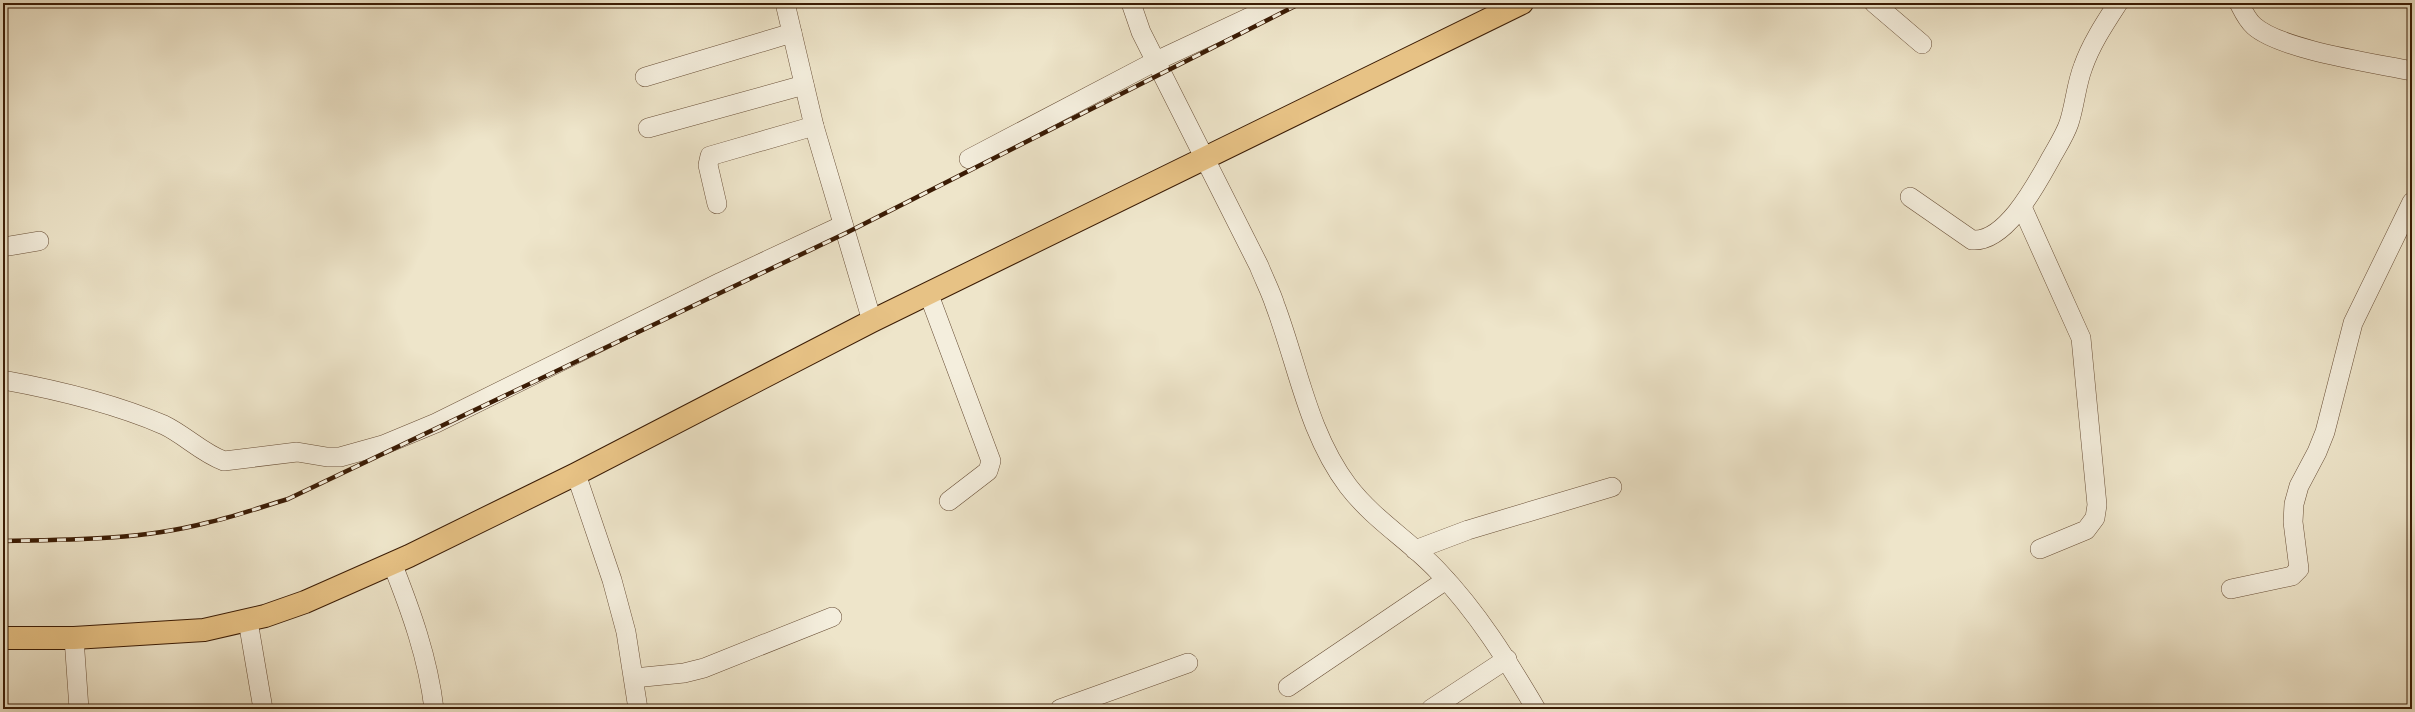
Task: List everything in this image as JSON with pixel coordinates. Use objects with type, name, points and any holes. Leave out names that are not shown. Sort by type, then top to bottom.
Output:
[{"type":"highway","points":[[3,638],[74,638],[204,630],[248,621],[305,602],[392,563],[576,474],[872,321],[929,295],[1522,3]]},
{"type":"street","points":[[785,3],[814,126],[872,321]]},
{"type":"street","points":[[1131,3],[1141,32],[1206,159],[1275,304],[1301,388],[1330,458],[1348,486],[1370,511],[1415,550],[1446,580],[1477,616],[1507,659],[1536,709]]},
{"type":"street","points":[[969,159],[1156,61],[1280,3]]},
{"type":"street","points":[[1874,3],[1922,44]]},
{"type":"street","points":[[1910,197],[1966,237],[1977,240],[1990,235],[2022,207],[2034,191],[2068,125],[2083,68],[2097,36],[2118,3]]},
{"type":"street","points":[[2239,3],[2253,26],[2300,47],[2412,71]]},
{"type":"street","points":[[645,77],[792,33]]},
{"type":"street","points":[[648,128],[804,85]]},
{"type":"street","points":[[717,204],[708,165],[710,156],[814,126]]},
{"type":"street","points":[[2231,589],[2292,576],[2299,569],[2293,522],[2294,504],[2299,486],[2317,452],[2325,432],[2352,323],[2412,202]]},
{"type":"street","points":[[2022,207],[2080,338],[2097,505],[2095,518],[2086,530],[2040,549]]},
{"type":"street","points":[[3,380],[118,407],[165,426],[213,457],[224,461],[297,452],[327,457],[340,457],[383,445],[436,422],[721,282],[843,225]]},
{"type":"street","points":[[3,247],[39,241]]},
{"type":"street","points":[[929,295],[991,461],[988,472],[949,501]]},
{"type":"street","points":[[576,474],[612,580],[626,632],[638,709]]},
{"type":"street","points":[[1415,550],[1468,530],[1612,487]]},
{"type":"street","points":[[392,563],[411,609],[423,650],[434,709]]},
{"type":"street","points":[[1288,687],[1446,580]]},
{"type":"street","points":[[634,678],[684,673],[704,668],[832,617]]},
{"type":"street","points":[[248,621],[264,709]]},
{"type":"street","points":[[74,638],[79,709]]},
{"type":"street","points":[[1431,709],[1507,659]]},
{"type":"street","points":[[1060,709],[1188,662]]},
{"type":"railway","points":[[3,541],[105,538],[156,533],[216,521],[288,499],[846,233],[1301,3]]}]
